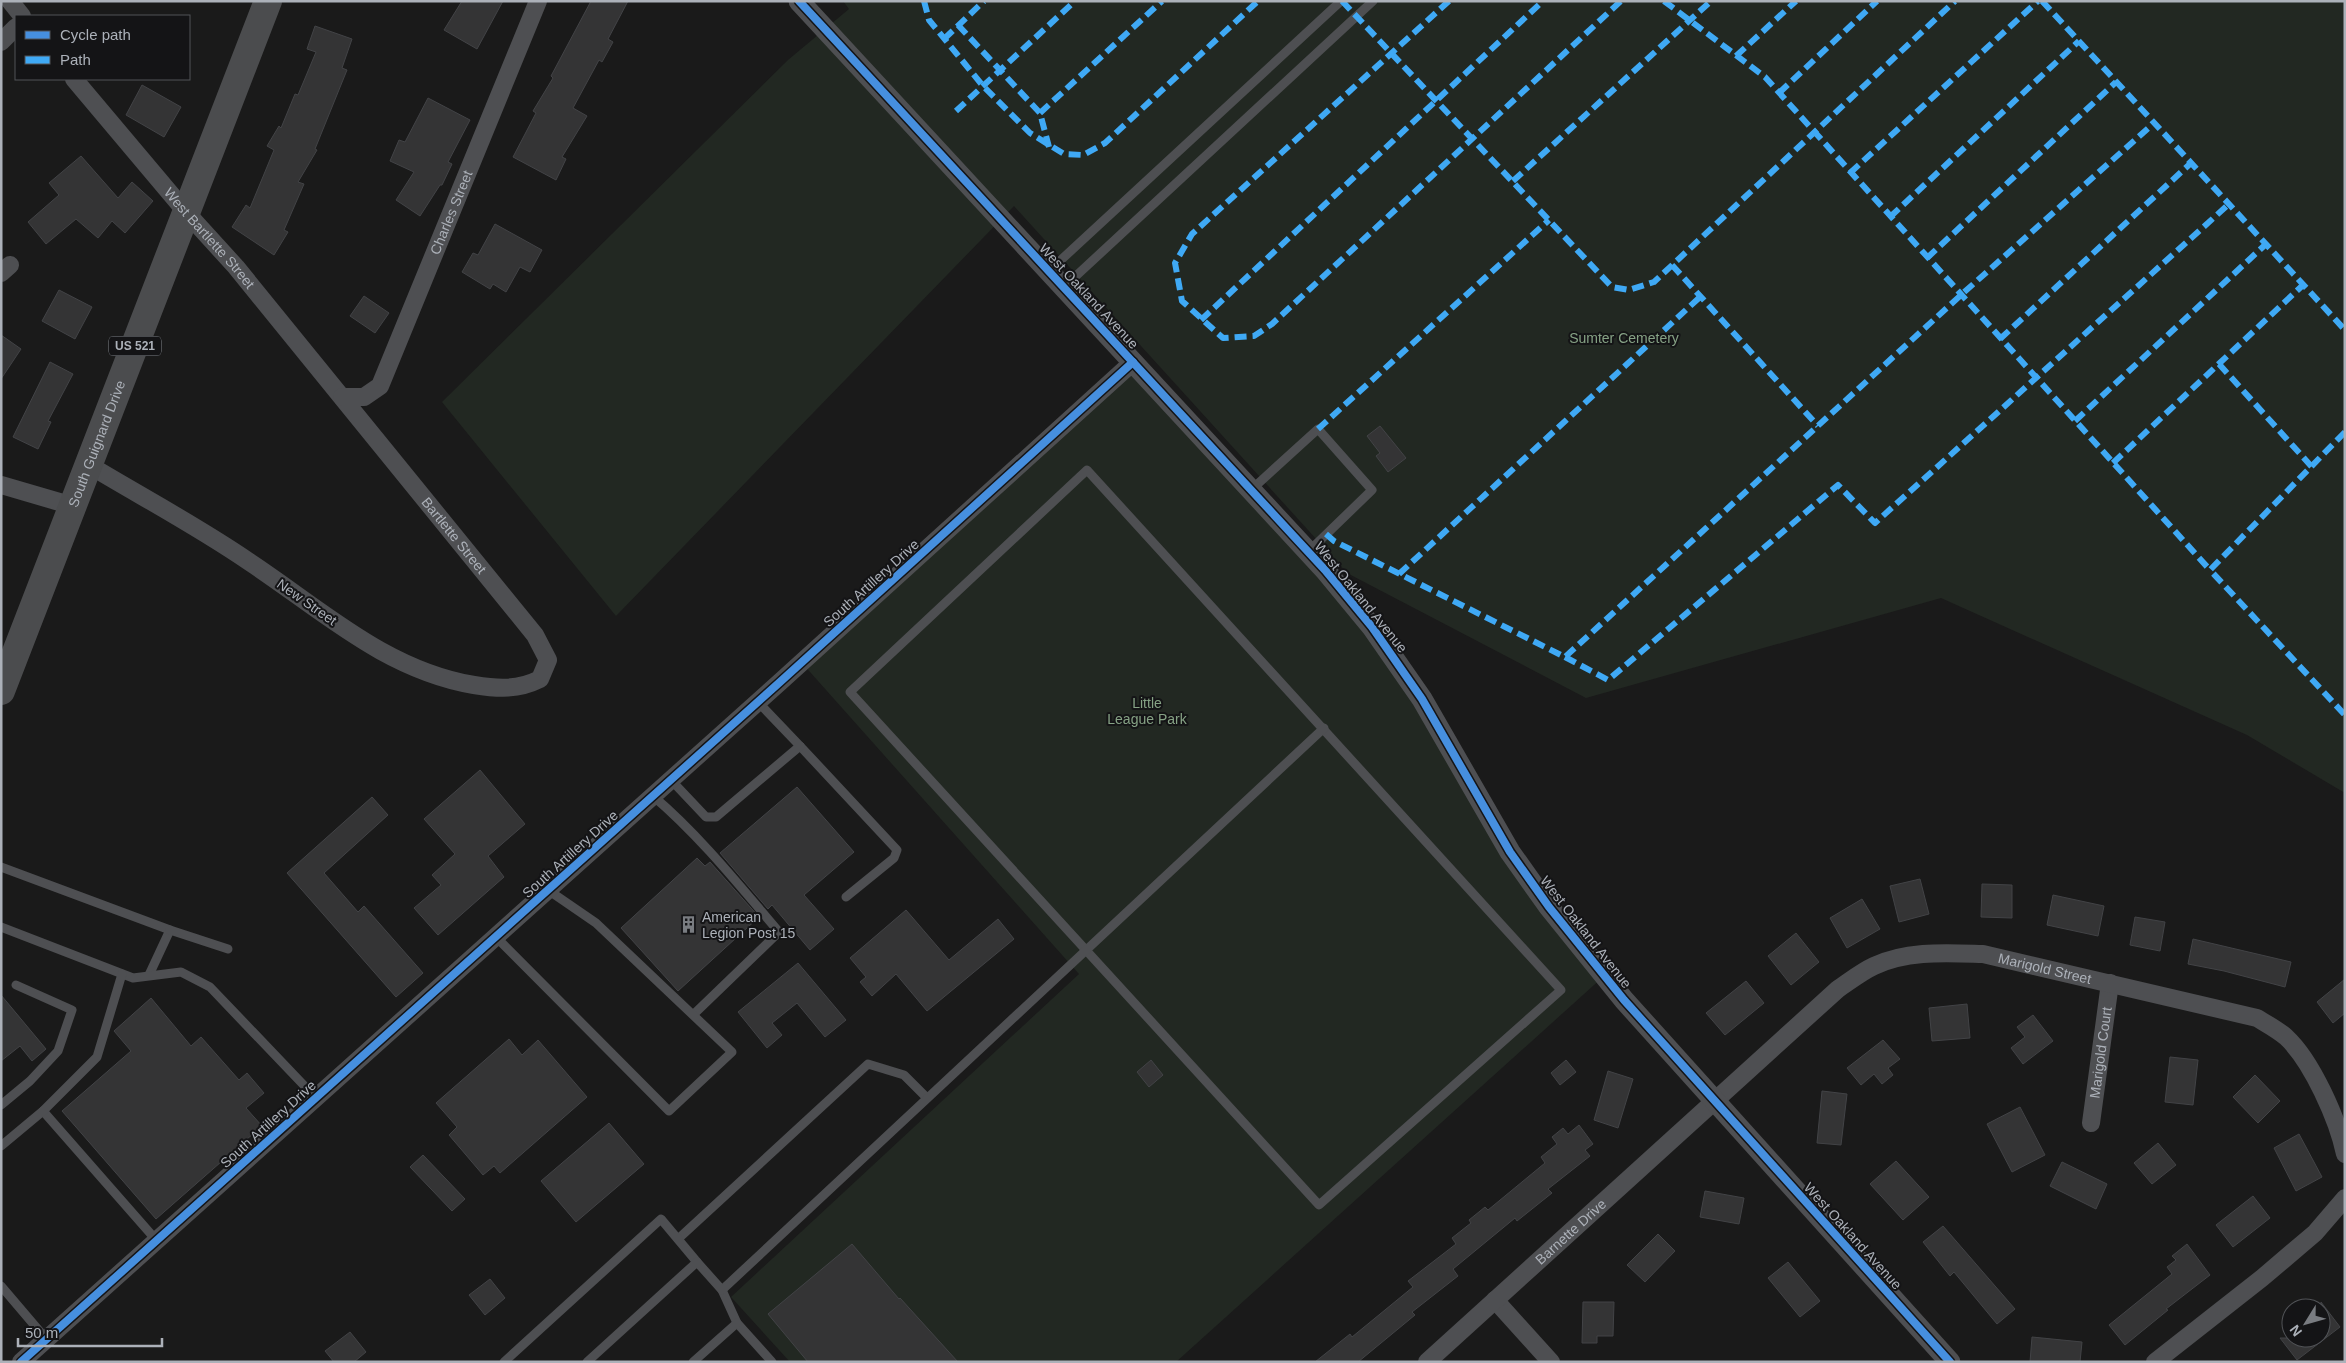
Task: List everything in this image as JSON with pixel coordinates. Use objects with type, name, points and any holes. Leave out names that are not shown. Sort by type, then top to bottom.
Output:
[{"type":"highway","name":"South Guignard Drive","points":[[1,691],[268,1]]},
{"type":"street","points":[[10,1],[21,15]]},
{"type":"street","name":"Charles Street","points":[[342,397],[364,397],[380,386],[538,1]]},
{"type":"street","name":"West Oakland Avenue","points":[[798,1],[1308,552],[1372,627],[1399,663],[1442,732],[1510,852],[1549,907],[1624,1000],[1950,1362]]},
{"type":"street","points":[[1,42],[15,28]]},
{"type":"street","name":"West Bartlette Street","points":[[75,80],[186,212],[236,267],[342,397]]},
{"type":"street","name":"South Artillery Drive","points":[[21,1362],[758,702],[1133,362]]},
{"type":"street","name":"Bartlette Street","points":[[342,397],[535,635],[548,660],[540,679]]},
{"type":"street","name":"New Street","points":[[89,465],[247,560],[378,651],[409,666],[456,682],[500,688],[525,687],[540,679]]},
{"type":"street","points":[[1,485],[73,506]]},
{"type":"street","name":"Marigold Street","points":[[1714,1100],[1838,989],[1877,964],[1926,954],[1983,954],[2246,1014],[2270,1025],[2287,1038],[2308,1065],[2341,1135],[2345,1154]]},
{"type":"street","name":"Marigold Court","points":[[2091,1123],[2110,982]]},
{"type":"street","name":"Barnette Drive","points":[[1426,1362],[1714,1100]]},
{"type":"street","points":[[2155,1362],[2316,1233],[2345,1198]]},
{"type":"street","points":[[1495,1300],[1551,1362]]},
{"type":"lane","points":[[1048,271],[1341,1]]},
{"type":"lane","points":[[1064,287],[1373,1]]},
{"type":"lane","points":[[1251,490],[1318,429],[1372,490],[1308,552]]},
{"type":"lane","points":[[1087,470],[1324,728],[1561,990],[1319,1205],[850,692],[1087,470]]},
{"type":"lane","points":[[758,702],[897,850],[894,858],[846,897]]},
{"type":"lane","points":[[722,1290],[1085,949],[1324,728]]},
{"type":"lane","points":[[671,780],[706,817],[716,817],[800,746]]},
{"type":"lane","points":[[652,796],[674,814],[720,862],[779,932],[694,1014]]},
{"type":"lane","points":[[1,867],[170,930],[228,949]]},
{"type":"lane","points":[[496,937],[669,1110],[732,1052],[596,923],[548,890]]},
{"type":"lane","points":[[1,927],[132,978],[181,972],[210,987],[316,1098]]},
{"type":"lane","points":[[149,976],[170,930]]},
{"type":"lane","points":[[1,1146],[43,1111],[97,1057],[122,974]]},
{"type":"lane","points":[[1,1105],[30,1081],[58,1051],[72,1010],[16,985]]},
{"type":"lane","points":[[678,1239],[868,1064],[904,1076],[926,1098]]},
{"type":"lane","points":[[43,1111],[157,1241]]},
{"type":"lane","points":[[504,1362],[661,1219],[722,1290],[736,1323],[772,1362]]},
{"type":"lane","points":[[587,1362],[697,1262]]},
{"type":"lane","points":[[1,1286],[47,1340]]},
{"type":"lane","points":[[693,1362],[736,1323]]},
{"type":"green space","name":"Sumter Cemetery","points":[[843,1],[2345,1],[2345,793],[2247,735],[1941,598],[1586,698],[1347,573],[1014,206],[616,616],[442,402],[788,60],[849,9]]},
{"type":"green space","name":"Little League Park","points":[[1133,362],[1325,570],[1442,732],[1604,976],[1176,1362],[790,1362],[731,1297],[1079,974],[802,663]]},
{"type":"building","points":[[462,1],[503,1],[477,49],[444,30]]},
{"type":"building","points":[[591,1],[628,1],[608,39],[613,42],[602,62],[599,60],[573,108],[587,116],[562,157],[566,159],[556,180],[513,157],[536,113],[533,111],[553,78],[551,76]]},
{"type":"building","points":[[315,26],[352,39],[342,68],[347,70],[315,149],[317,150],[298,182],[304,184],[284,230],[288,232],[274,255],[232,227],[246,205],[250,208],[274,150],[267,146],[279,126],[281,128],[295,94],[298,95],[316,52],[307,49]]},
{"type":"building","points":[[142,85],[181,107],[164,137],[126,115]]},
{"type":"building","points":[[428,98],[470,120],[448,162],[452,164],[442,185],[440,185],[420,216],[396,200],[414,172],[390,161],[399,140],[405,142]]},
{"type":"building","points":[[81,156],[118,198],[132,182],[153,201],[125,233],[112,221],[98,238],[76,219],[46,244],[28,222],[59,195],[49,183]]},
{"type":"building","points":[[495,224],[542,250],[530,272],[520,267],[506,292],[493,284],[490,289],[462,272],[473,253],[478,255]]},
{"type":"building","points":[[59,290],[92,307],[75,339],[42,321]]},
{"type":"building","points":[[364,296],[389,313],[375,333],[350,316]]},
{"type":"building","points":[[1,335],[21,349],[1,379]]},
{"type":"building","points":[[50,362],[73,374],[48,421],[51,422],[38,449],[13,437]]},
{"type":"building","points":[[1380,426],[1406,458],[1388,472],[1376,456],[1380,453],[1367,436]]},
{"type":"building","points":[[480,770],[525,824],[488,856],[504,877],[438,935],[414,908],[441,885],[432,875],[455,854],[424,819]]},
{"type":"building","points":[[797,787],[854,852],[804,895],[834,929],[810,950],[772,905],[768,909],[720,853]]},
{"type":"building","points":[[372,797],[388,815],[324,873],[358,912],[364,906],[423,973],[396,997],[287,873]]},
{"type":"building","name":"American Legion Post 15","points":[[697,858],[705,866],[710,862],[759,917],[678,991],[621,928]]},
{"type":"building","points":[[1920,879],[1929,914],[1899,922],[1890,886]]},
{"type":"building","points":[[1982,884],[2012,885],[2012,918],[1981,917]]},
{"type":"building","points":[[2053,895],[2104,906],[2098,936],[2047,925]]},
{"type":"building","points":[[1862,899],[1880,929],[1847,948],[1830,918]]},
{"type":"building","points":[[906,910],[949,960],[998,919],[1014,939],[927,1011],[896,974],[872,996],[860,982],[866,977],[850,958]]},
{"type":"building","points":[[2135,917],[2165,922],[2160,951],[2130,945]]},
{"type":"building","points":[[1796,933],[1819,962],[1791,985],[1768,956]]},
{"type":"building","points":[[2193,939],[2291,962],[2285,987],[2188,964]]},
{"type":"building","points":[[798,963],[846,1020],[825,1037],[797,1003],[772,1023],[782,1035],[767,1048],[738,1012]]},
{"type":"building","points":[[2345,979],[2345,1013],[2333,1023],[2317,1002]]},
{"type":"building","points":[[1746,981],[1764,1003],[1725,1035],[1706,1013]]},
{"type":"building","points":[[1,995],[46,1049],[32,1061],[20,1046],[1,1061]]},
{"type":"building","points":[[151,998],[191,1046],[201,1037],[239,1080],[247,1073],[264,1093],[246,1108],[262,1126],[156,1219],[62,1111],[131,1051],[114,1031]]},
{"type":"building","points":[[1967,1004],[1970,1038],[1932,1041],[1929,1008]]},
{"type":"building","points":[[2033,1015],[2053,1041],[2023,1064],[2011,1048],[2025,1037],[2017,1027]]},
{"type":"building","points":[[509,1039],[522,1055],[538,1040],[587,1097],[500,1173],[494,1166],[483,1175],[449,1135],[457,1127],[436,1103]]},
{"type":"building","points":[[1883,1040],[1900,1059],[1888,1068],[1893,1075],[1882,1084],[1874,1074],[1861,1085],[1847,1068]]},
{"type":"building","points":[[2170,1057],[2198,1060],[2193,1105],[2165,1102]]},
{"type":"building","points":[[1151,1060],[1163,1075],[1149,1087],[1137,1072]]},
{"type":"building","points":[[1566,1060],[1576,1072],[1560,1085],[1551,1073]]},
{"type":"building","points":[[1608,1071],[1633,1079],[1618,1128],[1594,1120]]},
{"type":"building","points":[[2255,1075],[2280,1101],[2258,1123],[2233,1097]]},
{"type":"building","points":[[1822,1091],[1847,1094],[1841,1145],[1817,1143]]},
{"type":"building","points":[[2020,1107],[2045,1155],[2012,1172],[1987,1124]]},
{"type":"building","points":[[609,1123],[644,1164],[576,1222],[541,1181]]},
{"type":"building","points":[[1579,1125],[1593,1144],[1585,1150],[1590,1156],[1548,1189],[1552,1193],[1517,1221],[1515,1218],[1453,1269],[1458,1276],[1412,1312],[1415,1315],[1358,1362],[1315,1362],[1350,1334],[1352,1337],[1413,1287],[1408,1281],[1456,1244],[1452,1238],[1471,1223],[1469,1220],[1485,1207],[1488,1210],[1545,1163],[1541,1157],[1557,1144],[1552,1137],[1563,1128],[1568,1134]]},
{"type":"building","points":[[2299,1134],[2322,1177],[2296,1191],[2274,1148]]},
{"type":"building","points":[[2158,1143],[2176,1165],[2152,1184],[2134,1163]]},
{"type":"building","points":[[423,1155],[465,1199],[452,1211],[410,1167]]},
{"type":"building","points":[[1896,1161],[1929,1197],[1903,1220],[1870,1184]]},
{"type":"building","points":[[2062,1162],[2107,1184],[2096,1209],[2050,1186]]},
{"type":"building","points":[[1705,1191],[1744,1198],[1739,1224],[1700,1217]]},
{"type":"building","points":[[2253,1196],[2270,1218],[2233,1247],[2216,1225]]},
{"type":"building","points":[[1943,1226],[2015,1309],[1997,1324],[1954,1272],[1950,1276],[1923,1242]]},
{"type":"building","points":[[1658,1234],[1675,1251],[1645,1282],[1627,1265]]},
{"type":"building","points":[[852,1244],[899,1299],[958,1362],[808,1362],[768,1314]]},
{"type":"building","points":[[2187,1244],[2210,1275],[2166,1309],[2168,1310],[2125,1345],[2109,1325],[2172,1274],[2167,1267],[2176,1260],[2172,1256]]},
{"type":"building","points":[[1788,1262],[1820,1301],[1800,1317],[1768,1278]]},
{"type":"building","points":[[490,1279],[505,1298],[485,1315],[469,1295]]},
{"type":"building","points":[[1583,1302],[1614,1302],[1613,1336],[1597,1336],[1597,1343],[1582,1343]]},
{"type":"building","points":[[2331,1315],[2340,1327],[2331,1334]]},
{"type":"building","points":[[350,1332],[366,1352],[354,1362],[334,1362],[325,1351]]},
{"type":"building","points":[[2032,1337],[2082,1342],[2080,1362],[2030,1362]]},
{"type":"building","points":[[2288,1348],[2313,1348],[2297,1360]]},
{"type":"marked path","points":[[924,1],[929,20],[983,86],[1030,133],[1064,154],[1083,155],[1105,143],[1258,1]]},
{"type":"marked path","points":[[944,39],[984,1]]},
{"type":"marked path","points":[[956,111],[1075,1]]},
{"type":"marked path","points":[[1040,113],[1162,1]]},
{"type":"marked path","points":[[1342,1],[1612,287],[1629,290],[1654,282],[1955,1]]},
{"type":"marked path","points":[[1449,1],[1192,234],[1175,263],[1182,301],[1223,338],[1254,336],[1272,324],[1621,1]]},
{"type":"marked path","points":[[1201,320],[1543,1]]},
{"type":"marked path","points":[[1664,1],[1765,77],[2210,570]]},
{"type":"marked path","points":[[1513,181],[1711,1]]},
{"type":"marked path","points":[[1736,56],[1796,1]]},
{"type":"marked path","points":[[1779,93],[1877,1]]},
{"type":"marked path","points":[[1850,173],[2038,1]]},
{"type":"marked path","points":[[2042,1],[2345,330]]},
{"type":"marked path","points":[[958,25],[1040,113],[1049,147]]},
{"type":"marked path","points":[[1890,217],[2079,41]]},
{"type":"marked path","points":[[1927,258],[2116,82]]},
{"type":"marked path","points":[[1326,534],[1334,541],[1565,657],[1961,295],[2154,123]]},
{"type":"marked path","points":[[2000,339],[2191,163]]},
{"type":"marked path","points":[[1565,657],[1608,680],[1838,485],[1875,523],[2229,204]]},
{"type":"marked path","points":[[1318,429],[1549,220]]},
{"type":"marked path","points":[[2075,421],[2266,244]]},
{"type":"marked path","points":[[1672,265],[1818,426]]},
{"type":"marked path","points":[[2113,463],[2303,285]]},
{"type":"marked path","points":[[1399,574],[1700,297]]},
{"type":"marked path","points":[[2219,364],[2312,467]]},
{"type":"marked path","points":[[2345,432],[2210,570],[2345,715]]},
{"type":"cycle path","points":[[799,1],[1325,570],[1372,627],[1422,699],[1510,852],[1549,907],[1624,1000],[1950,1362]]},
{"type":"cycle path","points":[[21,1362],[780,682],[1133,362]]},
{"type":"place","name":"American Legion Post 15","points":[[688,925]]}]
